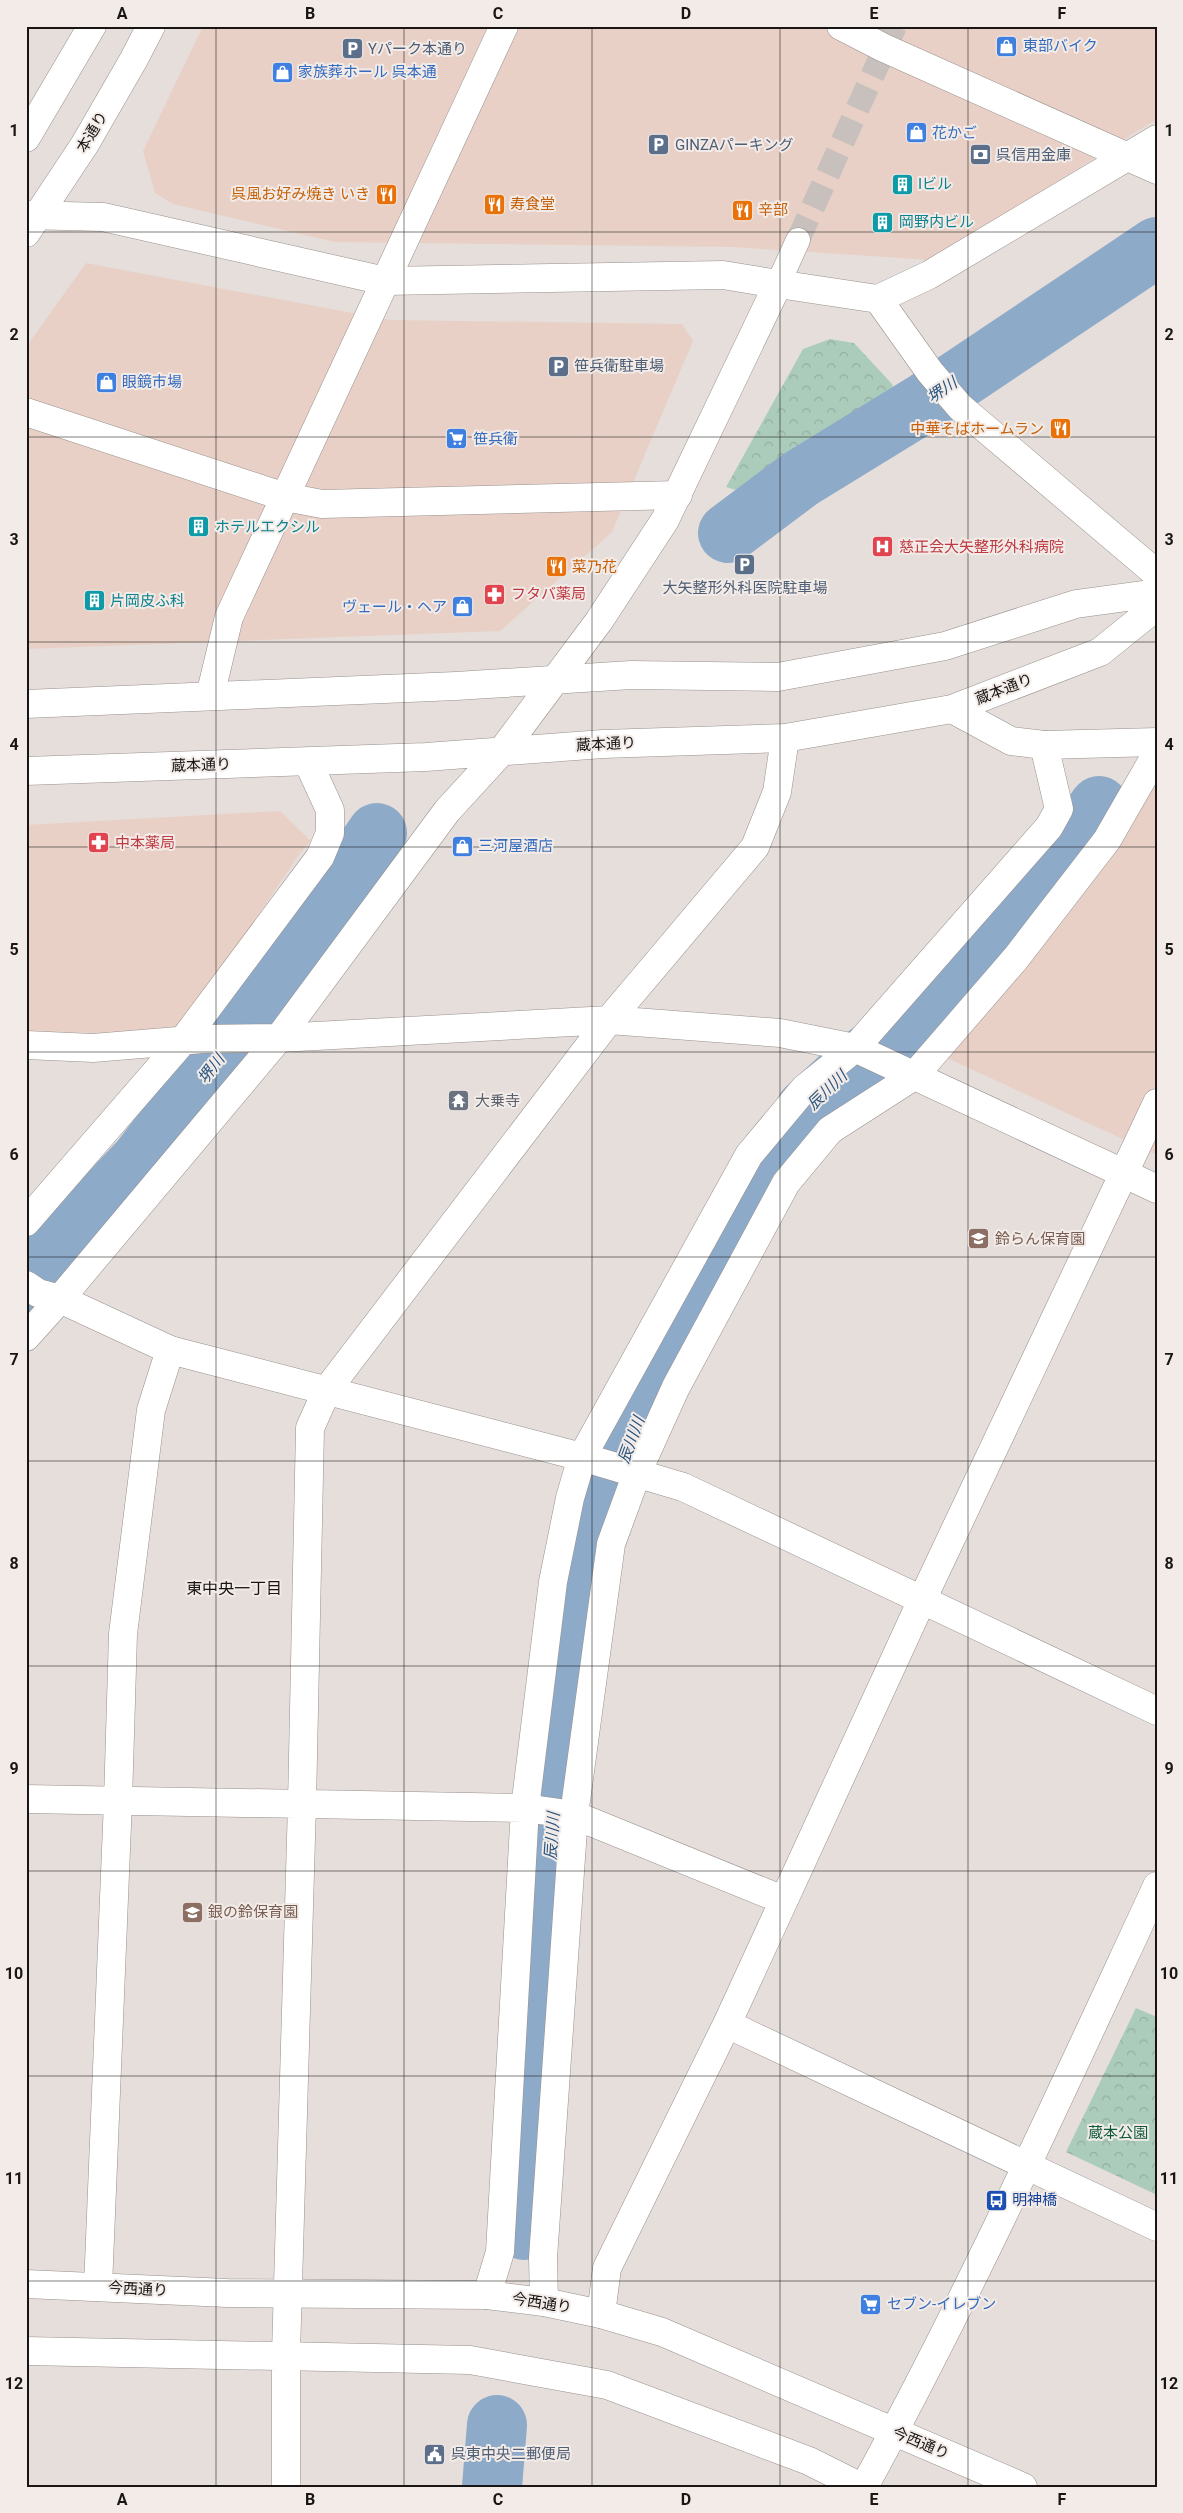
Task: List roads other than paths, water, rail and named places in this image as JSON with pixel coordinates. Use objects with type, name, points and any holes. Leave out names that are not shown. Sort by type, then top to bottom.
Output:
[{"type":"main road","points":[[26,138],[92,26]]},
{"type":"main road","name":"本通り","points":[[30,221],[85,144],[151,26]]},
{"type":"main road","points":[[210,696],[229,618],[504,26]]},
{"type":"main road","points":[[841,26],[884,48],[1157,170]]},
{"type":"main road","points":[[30,221],[104,217],[385,281],[722,275],[878,299],[930,276],[1157,138]]},
{"type":"main road","points":[[26,1337],[41,1293],[271,1037],[447,811],[502,751],[553,680],[599,621],[665,520],[778,284]]},
{"type":"main road","points":[[878,299],[930,372],[960,407],[1157,574]]},
{"type":"main road","points":[[26,412],[285,497],[322,504],[678,495]]},
{"type":"main road","points":[[32,703],[631,675],[778,676],[945,646],[1076,604],[1157,593]]},
{"type":"main road","name":"蔵本通り","points":[[26,772],[308,762],[602,744],[784,738],[952,708],[1100,652],[1157,606]]},
{"type":"main road","points":[[952,708],[1011,742],[1044,746],[1157,742]]},
{"type":"main road","points":[[286,2487],[287,2293],[302,1804],[310,1428],[327,1390],[609,1020],[755,847],[777,792],[784,738]]},
{"type":"main road","points":[[487,2295],[500,2252],[525,1808],[553,1582],[570,1498],[582,1457],[749,1155],[804,1089],[855,1048],[1049,827],[1059,809],[1044,746]]},
{"type":"main road","points":[[544,2302],[543,2258],[574,1815],[611,1544],[637,1473],[676,1387],[786,1183],[830,1130],[914,1076],[1016,958],[1107,840],[1157,753]]},
{"type":"main road","points":[[26,1222],[192,1040],[320,857],[330,833],[330,810],[308,762]]},
{"type":"main road","points":[[26,1045],[94,1048],[192,1040],[609,1020],[780,1033],[855,1048],[1157,1189]]},
{"type":"main road","points":[[601,2314],[607,2268],[727,2024],[922,1600],[1157,1103]]},
{"type":"main road","points":[[41,1293],[170,1350],[582,1457],[683,1487],[1157,1711]]},
{"type":"main road","points":[[98,2287],[118,1801],[122,1634],[152,1410],[170,1350]]},
{"type":"main road","points":[[26,1799],[525,1808],[574,1815],[783,1900]]},
{"type":"main road","points":[[26,2351],[286,2354],[470,2360],[607,2385],[808,2461],[863,2487],[894,2432],[1026,2166],[1157,1886]]},
{"type":"main road","points":[[727,2024],[1157,2227]]},
{"type":"main road","name":"今西通り","points":[[26,2284],[287,2293],[487,2295],[544,2302],[601,2314],[662,2332],[1023,2487]]},
{"type":"street","points":[[778,284],[798,240]]},
{"type":"waterway","name":"堺川","points":[[728,533],[800,479],[927,401],[1157,247]]},
{"type":"waterway","name":"辰川川","points":[[524,2230],[526,2134],[542,1977],[556,1773],[592,1551],[666,1344],[696,1290],[707,1281],[806,1109],[856,1063],[910,1023],[1054,870],[1099,806]]},
{"type":"waterway","name":"堺川","points":[[26,1290],[44,1262],[140,1161],[253,1014],[377,833]]},
{"type":"waterway","name":"辰川川","points":[[492,2487],[497,2425]]},
{"type":"tunnel","points":[[798,240],[895,26]]},
{"type":"place","name":"東部バイク","points":[[1007,46]]},
{"type":"place","name":"Yパーク本通り","points":[[352,49]]},
{"type":"place","name":"家族葬ホール 呉本通","points":[[282,72]]},
{"type":"place","name":"花かご","points":[[916,133]]},
{"type":"place","name":"GINZAパーキング","points":[[659,145]]},
{"type":"place","name":"呉信用金庫","points":[[980,155]]},
{"type":"place","name":"Iビル","points":[[902,184]]},
{"type":"place","name":"呉風お好み焼き いき","points":[[386,194]]},
{"type":"place","name":"寿食堂","points":[[494,204]]},
{"type":"place","name":"辛部","points":[[742,210]]},
{"type":"place","name":"岡野内ビル","points":[[883,222]]},
{"type":"place","name":"笹兵衛駐車場","points":[[558,366]]},
{"type":"place","name":"眼鏡市場","points":[[106,382]]},
{"type":"place","name":"中華そばホームラン","points":[[1060,429]]},
{"type":"place","name":"笹兵衛","points":[[457,439]]},
{"type":"place","name":"ホテルエクシル","points":[[199,527]]},
{"type":"place","name":"慈正会大矢整形外科病院","points":[[883,547]]},
{"type":"place","name":"大矢整形外科医院駐車場","points":[[745,565]]},
{"type":"place","name":"菜乃花","points":[[556,567]]},
{"type":"place","name":"フタバ薬局","points":[[495,594]]},
{"type":"place","name":"片岡皮ふ科","points":[[94,601]]},
{"type":"place","name":"ヴェール・ヘア","points":[[463,607]]},
{"type":"place","name":"中本薬局","points":[[99,843]]},
{"type":"place","name":"三河屋酒店","points":[[462,846]]},
{"type":"place","name":"大乗寺","points":[[459,1101]]},
{"type":"place","name":"鈴らん保育園","points":[[979,1239]]},
{"type":"place","name":"銀の鈴保育園","points":[[192,1912]]},
{"type":"place","name":"明神橋","points":[[996,2200]]},
{"type":"place","name":"セブン-イレブン","points":[[871,2304]]},
{"type":"place","name":"呉東中央二郵便局","points":[[435,2454]]},
{"type":"district","name":"東中央一丁目","points":[[234,1588]]},
{"type":"park label","name":"蔵本公園","points":[[1118,2133]]}]
